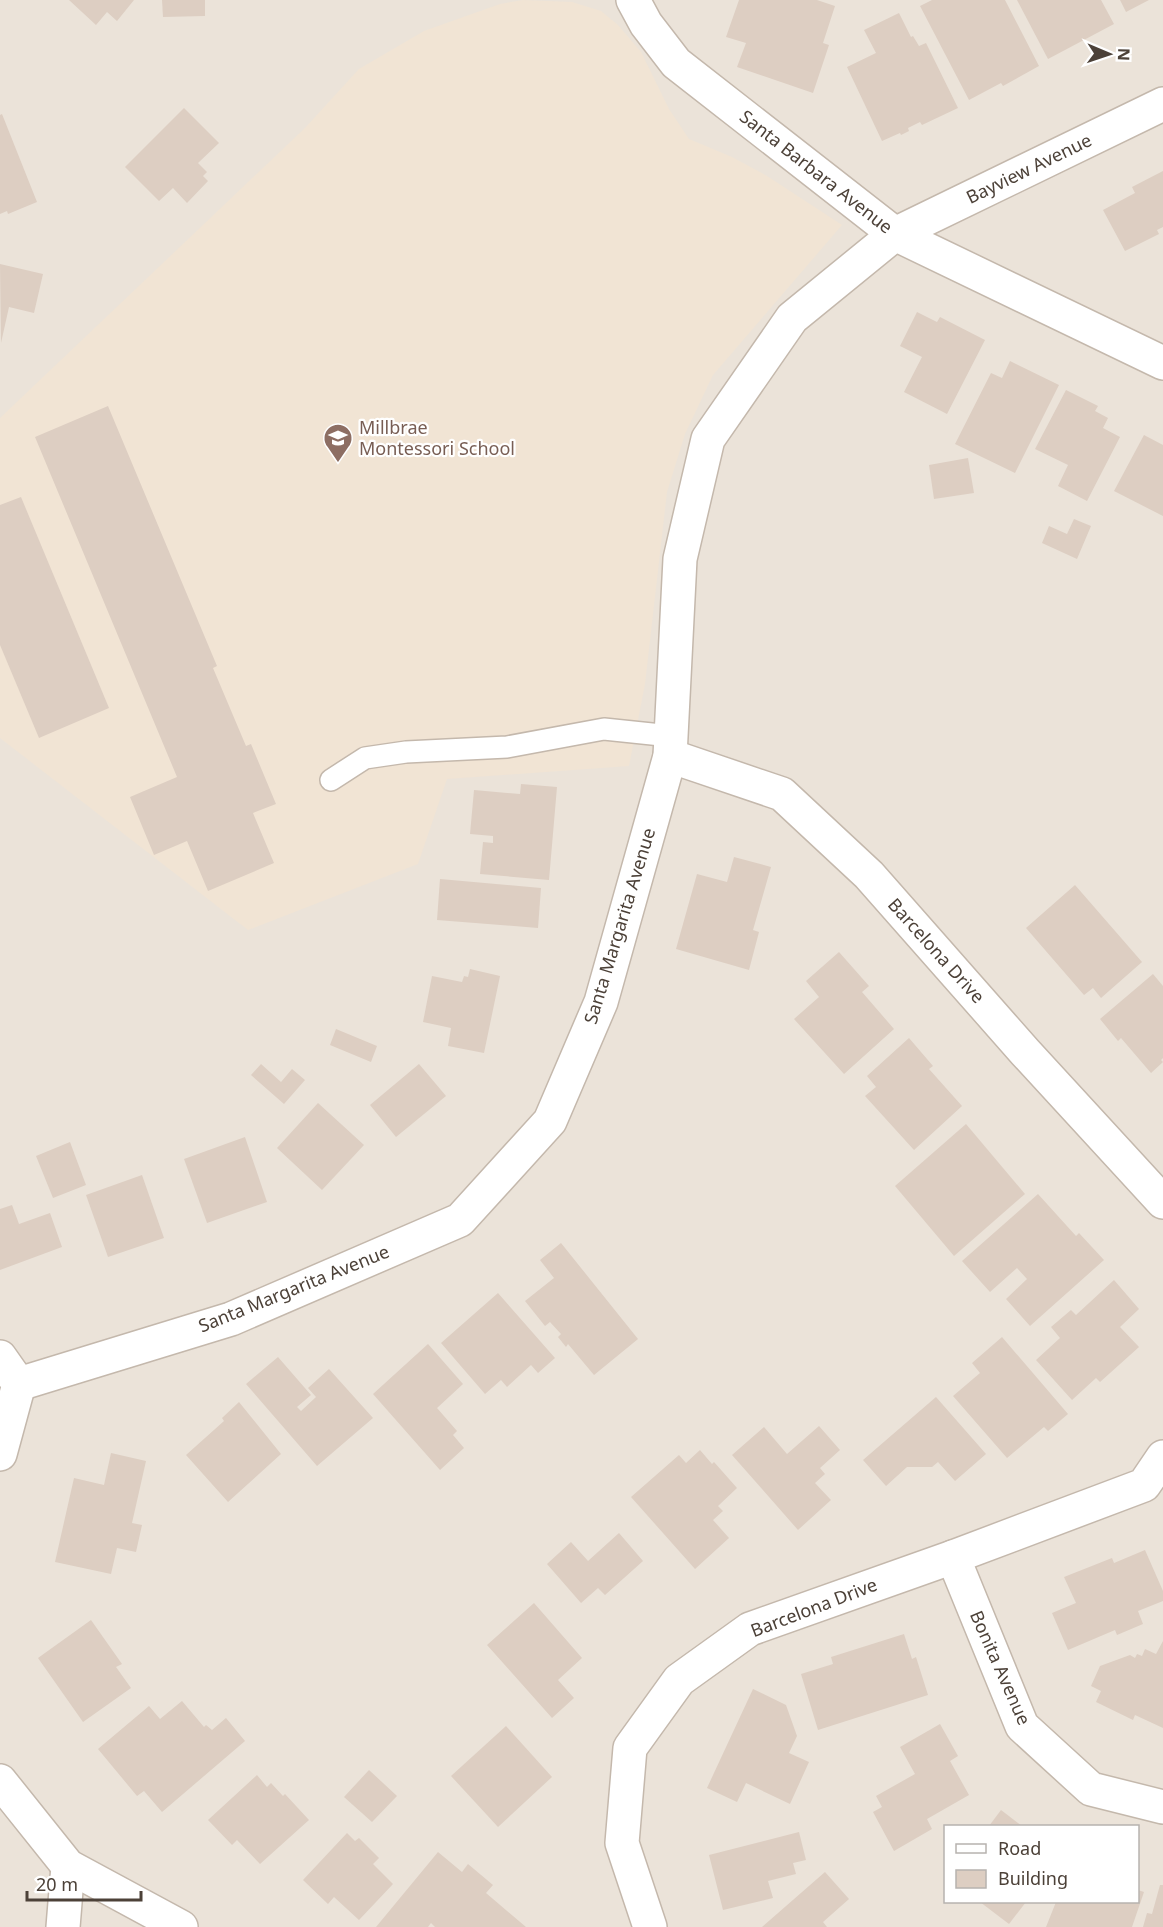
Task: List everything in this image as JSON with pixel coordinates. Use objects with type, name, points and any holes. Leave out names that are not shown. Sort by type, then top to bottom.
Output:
[{"type":"street","name":"Santa Barbara Avenue","points":[[633,0],[646,24],[676,63],[895,234],[1163,363]]},
{"type":"street","name":"Bayview Avenue","points":[[895,234],[1163,104]]},
{"type":"street","name":"Santa Margarita Avenue","points":[[19,1384],[231,1319],[460,1220],[550,1121],[601,1002],[671,746],[680,559],[708,439],[792,318],[895,234]]},
{"type":"street","name":"Barcelona Drive","points":[[671,746],[782,794],[869,875],[1025,1052],[1163,1202]]},
{"type":"street","points":[[0,1357],[19,1384],[0,1454]]},
{"type":"street","name":"Barcelona Drive","points":[[650,1927],[622,1843],[630,1748],[679,1680],[750,1629],[953,1557],[1144,1485],[1163,1457]]},
{"type":"street","name":"Bonita Avenue","points":[[953,1557],[1022,1726],[1091,1789],[1163,1807]]},
{"type":"street","points":[[0,1781],[68,1866],[181,1927]]},
{"type":"street","points":[[63,1927],[68,1866]]},
{"type":"lane","points":[[331,780],[365,758],[406,752],[507,747],[604,729],[671,746]]},
{"type":"shaded area","points":[[0,0],[1163,0],[1163,1927],[0,1927]]},
{"type":"shaded area","name":"Millbrae Montessori School","points":[[523,0],[572,2],[601,11],[618,25],[641,52],[669,109],[689,139],[732,157],[767,176],[842,225],[713,375],[685,434],[667,492],[645,684],[629,766],[447,779],[418,864],[248,930],[0,738],[0,418],[305,128],[359,69],[424,31],[500,4]]},
{"type":"building","points":[[69,0],[134,0],[117,21],[107,12],[96,25]]},
{"type":"building","points":[[162,0],[205,0],[205,16],[163,17]]},
{"type":"building","points":[[739,0],[817,0],[835,6],[823,43],[829,45],[813,93],[737,67],[746,43],[726,37]]},
{"type":"building","points":[[932,0],[1005,0],[1039,66],[1003,86],[1001,83],[969,100],[920,6]]},
{"type":"building","points":[[1017,0],[1101,0],[1114,24],[1048,59]]},
{"type":"building","points":[[1120,0],[1149,0],[1126,12]]},
{"type":"building","points":[[899,13],[911,37],[913,36],[919,46],[926,43],[958,108],[922,125],[920,122],[908,128],[909,131],[901,135],[900,133],[882,141],[847,67],[876,53],[864,30]]},
{"type":"building","points":[[184,108],[219,143],[198,163],[207,172],[203,176],[208,181],[187,203],[173,188],[159,201],[125,167]]},
{"type":"building","points":[[2,114],[37,202],[8,214],[7,211],[0,214],[0,115]]},
{"type":"building","points":[[1163,171],[1163,227],[1157,230],[1159,234],[1125,251],[1103,210],[1135,193],[1132,187]]},
{"type":"building","points":[[0,264],[43,274],[34,313],[9,307],[1,343]]},
{"type":"building","points":[[917,312],[937,322],[940,317],[985,340],[947,414],[904,392],[922,357],[900,346]]},
{"type":"building","points":[[1010,361],[1059,385],[1015,473],[955,444],[991,373],[1002,378]]},
{"type":"building","points":[[1066,390],[1098,406],[1095,411],[1108,418],[1103,428],[1120,437],[1087,501],[1058,486],[1068,465],[1035,449]]},
{"type":"building","points":[[108,406],[217,666],[213,668],[246,746],[251,744],[276,804],[253,813],[274,863],[208,891],[187,841],[154,855],[130,797],[177,777],[35,437]]},
{"type":"building","points":[[1144,435],[1163,445],[1163,516],[1114,491]]},
{"type":"building","points":[[968,458],[974,493],[934,499],[929,465]]},
{"type":"building","points":[[21,497],[109,708],[39,738],[0,645],[0,505]]},
{"type":"building","points":[[1074,519],[1091,526],[1077,559],[1042,543],[1049,526],[1067,534]]},
{"type":"building","points":[[521,784],[557,787],[549,880],[480,874],[483,842],[493,843],[493,836],[470,834],[474,790],[520,794]]},
{"type":"building","points":[[734,857],[771,867],[753,930],[759,932],[749,970],[676,949],[697,874],[727,882]]},
{"type":"building","points":[[440,879],[541,888],[538,928],[437,920]]},
{"type":"building","points":[[1075,885],[1142,962],[1101,998],[1093,988],[1084,995],[1026,928]]},
{"type":"building","points":[[839,952],[869,986],[862,992],[894,1029],[844,1074],[794,1019],[819,997],[806,981]]},
{"type":"building","points":[[470,969],[500,976],[484,1053],[448,1046],[451,1028],[423,1022],[432,976],[462,982],[464,976],[468,977]]},
{"type":"building","points":[[1153,974],[1163,986],[1163,1058],[1161,1060],[1163,1062],[1151,1073],[1121,1038],[1118,1041],[1100,1019]]},
{"type":"building","points":[[336,1029],[377,1046],[371,1062],[330,1045]]},
{"type":"building","points":[[909,1038],[933,1066],[929,1069],[962,1106],[914,1150],[865,1096],[876,1087],[867,1076]]},
{"type":"building","points":[[261,1064],[281,1082],[292,1069],[305,1080],[284,1104],[251,1075]]},
{"type":"building","points":[[419,1064],[446,1096],[396,1137],[370,1105]]},
{"type":"building","points":[[318,1103],[364,1145],[322,1190],[277,1148]]},
{"type":"building","points":[[966,1124],[1025,1194],[954,1256],[895,1186]]},
{"type":"building","points":[[245,1137],[267,1202],[207,1223],[184,1159]]},
{"type":"building","points":[[70,1142],[86,1185],[53,1198],[36,1156]]},
{"type":"building","points":[[142,1175],[164,1238],[108,1257],[86,1195]]},
{"type":"building","points":[[1038,1194],[1076,1236],[1079,1233],[1104,1260],[1030,1326],[1006,1299],[1027,1279],[1017,1268],[990,1292],[962,1261]]},
{"type":"building","points":[[12,1205],[19,1224],[50,1213],[62,1247],[0,1270],[0,1209]]},
{"type":"building","points":[[561,1243],[638,1339],[594,1375],[568,1344],[566,1347],[558,1337],[561,1334],[550,1322],[545,1326],[525,1301],[554,1278],[540,1260]]},
{"type":"building","points":[[1114,1280],[1139,1309],[1120,1327],[1139,1347],[1100,1382],[1096,1378],[1072,1400],[1036,1360],[1060,1338],[1051,1327],[1071,1310],[1076,1315]]},
{"type":"building","points":[[498,1293],[555,1358],[538,1373],[531,1365],[507,1387],[501,1380],[485,1394],[441,1343]]},
{"type":"building","points":[[1002,1337],[1068,1414],[1048,1431],[1044,1427],[1007,1458],[953,1396],[980,1373],[972,1363]]},
{"type":"building","points":[[428,1344],[463,1384],[437,1408],[457,1431],[453,1435],[464,1448],[440,1470],[373,1394]]},
{"type":"building","points":[[278,1357],[311,1395],[297,1407],[301,1411],[316,1397],[308,1388],[329,1369],[373,1418],[317,1466],[246,1384]]},
{"type":"building","points":[[936,1397],[986,1454],[955,1481],[938,1462],[932,1467],[907,1467],[886,1486],[863,1460]]},
{"type":"building","points":[[239,1402],[281,1454],[228,1502],[186,1455],[224,1421],[222,1418]]},
{"type":"building","points":[[819,1426],[840,1450],[820,1468],[825,1474],[815,1483],[831,1500],[798,1530],[732,1455],[764,1427],[787,1454]]},
{"type":"building","points":[[700,1450],[737,1488],[718,1506],[723,1511],[713,1520],[729,1538],[695,1569],[631,1497],[679,1455],[686,1463]]},
{"type":"building","points":[[111,1453],[146,1461],[132,1523],[142,1525],[136,1552],[117,1548],[111,1574],[55,1562],[74,1478],[104,1485]]},
{"type":"building","points":[[619,1533],[643,1561],[605,1595],[598,1588],[581,1603],[547,1564],[571,1542],[588,1561]]},
{"type":"building","points":[[1145,1550],[1163,1591],[1163,1601],[1138,1611],[1143,1624],[1117,1635],[1115,1630],[1068,1650],[1052,1613],[1076,1603],[1064,1577],[1112,1558],[1114,1563]]},
{"type":"building","points":[[534,1603],[582,1658],[558,1680],[574,1698],[552,1718],[487,1645]]},
{"type":"building","points":[[91,1620],[122,1664],[116,1667],[131,1688],[83,1722],[38,1658]]},
{"type":"building","points":[[904,1634],[912,1659],[916,1657],[928,1695],[818,1730],[801,1674],[833,1664],[831,1657]]},
{"type":"building","points":[[1163,1641],[1163,1728],[1135,1715],[1133,1720],[1096,1702],[1101,1691],[1091,1686],[1100,1666],[1130,1655],[1135,1658],[1137,1654],[1142,1656],[1145,1649],[1156,1654]]},
{"type":"building","points":[[753,1689],[786,1705],[797,1736],[789,1753],[809,1762],[790,1804],[746,1783],[737,1802],[707,1788]]},
{"type":"building","points":[[182,1701],[204,1727],[206,1725],[212,1730],[226,1718],[245,1741],[162,1812],[144,1791],[137,1796],[98,1749],[149,1706],[160,1719]]},
{"type":"building","points":[[940,1724],[958,1756],[950,1761],[969,1795],[927,1819],[932,1829],[894,1851],[873,1812],[882,1807],[876,1796],[915,1774],[900,1747]]},
{"type":"building","points":[[506,1726],[552,1777],[498,1827],[451,1776]]},
{"type":"building","points":[[369,1770],[397,1796],[372,1822],[344,1797]]},
{"type":"building","points":[[257,1775],[267,1787],[271,1783],[283,1796],[285,1794],[309,1820],[260,1864],[237,1840],[232,1845],[208,1820]]},
{"type":"building","points":[[1001,1810],[1021,1825],[990,1825]]},
{"type":"building","points":[[799,1832],[806,1860],[793,1863],[796,1874],[768,1881],[773,1898],[723,1910],[709,1855]]},
{"type":"building","points":[[347,1833],[355,1841],[359,1838],[379,1858],[373,1864],[393,1884],[359,1920],[334,1897],[328,1904],[303,1880]]},
{"type":"building","points":[[438,1852],[462,1872],[468,1864],[493,1885],[486,1893],[526,1927],[435,1927],[431,1923],[428,1927],[376,1927]]},
{"type":"building","points":[[825,1872],[849,1899],[823,1922],[827,1927],[762,1927]]},
{"type":"building","points":[[1160,1885],[1163,1885],[1163,1927],[1143,1927],[1147,1913],[1152,1914]]},
{"type":"building","points":[[1139,1890],[1144,1892],[1132,1927],[1046,1927],[1056,1903],[1139,1903]]},
{"type":"building","points":[[981,1903],[1025,1903],[1009,1924]]},
{"type":"place","name":"Millbrae Montessori School","points":[[338,464]]}]
